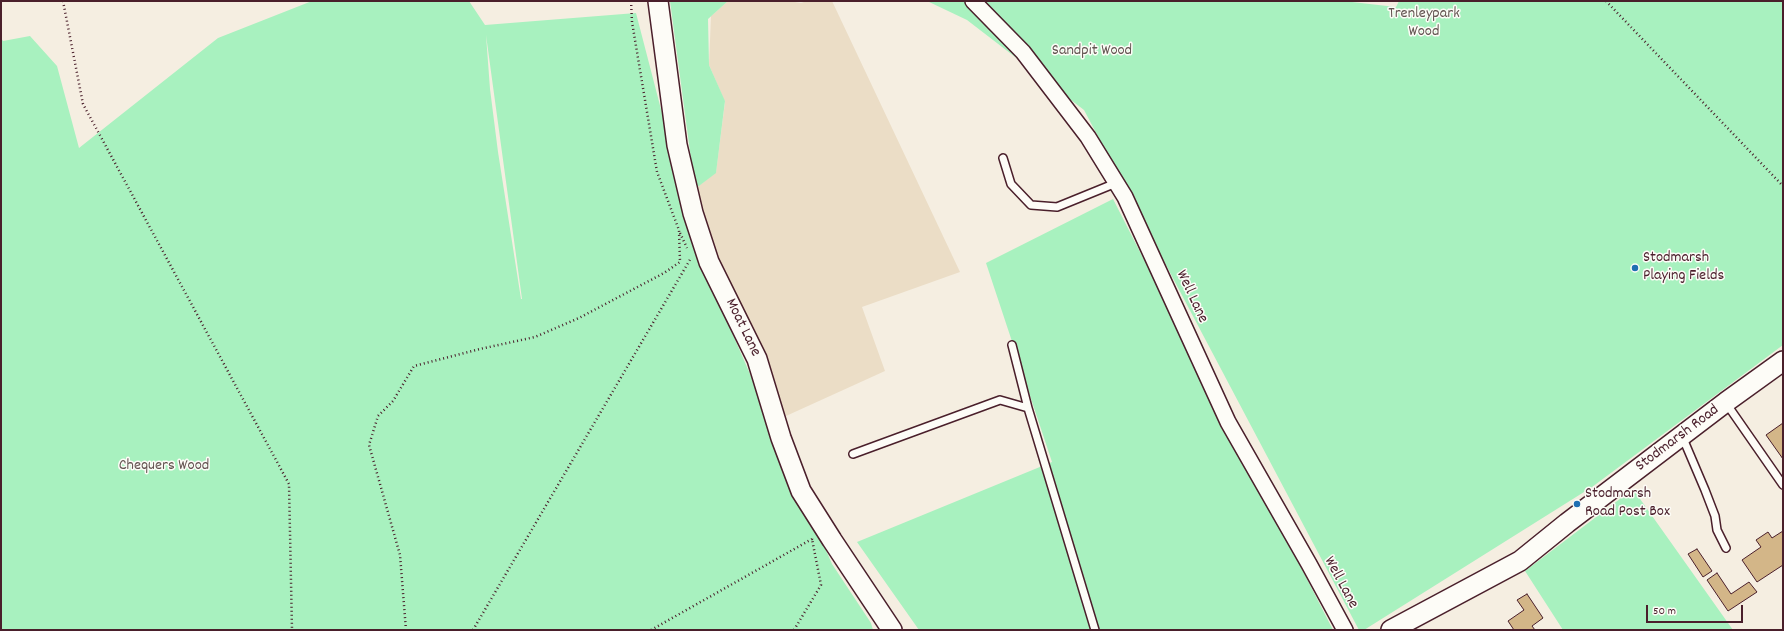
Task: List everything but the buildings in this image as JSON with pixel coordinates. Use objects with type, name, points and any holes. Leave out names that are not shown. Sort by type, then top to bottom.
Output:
[{"type":"street","name":"Moat Lane","points":[[658,1],[677,146],[693,213],[709,262],[757,359],[781,438],[801,491],[892,630]]},
{"type":"street","name":"Well Lane","points":[[973,1],[1022,52],[1088,137],[1116,183],[1124,197],[1228,422],[1345,630]]},
{"type":"street","name":"Stodmarsh Road","points":[[1391,630],[1520,561],[1567,523],[1726,402],[1783,361]]},
{"type":"lane","points":[[1003,158],[1011,184],[1031,205],[1057,207],[1116,183]]},
{"type":"lane","points":[[1012,346],[1028,408],[1095,630]]},
{"type":"lane","points":[[852,454],[1000,400],[1028,408]]},
{"type":"lane","points":[[1726,402],[1783,485]]},
{"type":"lane","points":[[1682,436],[1715,516],[1717,530],[1726,548]]},
{"type":"path","points":[[64,1],[83,104],[289,484],[292,630]]},
{"type":"path","points":[[631,1],[632,22],[657,172],[679,230],[695,265]]},
{"type":"path","points":[[1606,1],[1783,186]]},
{"type":"path","points":[[679,230],[696,220]]},
{"type":"path","points":[[406,630],[400,555],[369,445],[378,416],[393,401],[414,366],[535,337],[579,318],[664,273],[680,262],[679,230]]},
{"type":"path","points":[[474,630],[691,258]]},
{"type":"path","points":[[794,630],[821,585],[812,539],[809,532]]},
{"type":"path","points":[[651,630],[812,539]]},
{"type":"shaded area","points":[[728,1],[789,1],[801,3],[807,1],[832,1],[960,272],[862,307],[885,371],[786,416],[721,265],[695,189],[716,172],[725,102],[709,65],[711,16]]},
{"type":"green space","name":"Chequers Wood","points":[[312,1],[469,1],[485,25],[636,13],[699,256],[832,564],[871,623],[873,630],[1,630],[1,38],[3,41],[30,36],[57,66],[79,148],[218,38]],"holes":[[[486,35],[522,299],[498,152],[490,89]]]},
{"type":"green space","points":[[670,1],[728,1],[708,19],[709,65],[725,101],[716,173],[695,189]]},
{"type":"green space","points":[[927,1],[1351,1],[1396,7],[1399,1],[1783,1],[1783,345],[1592,487],[1364,630],[1359,630],[1084,110],[967,20]]},
{"type":"green space","points":[[1113,199],[1333,630],[919,630],[857,542],[1052,462],[986,263]]},
{"type":"green space","points":[[1633,489],[1733,630],[1563,630],[1525,571]]},
{"type":"place","name":"Stodmarsh Playing Fields","points":[[1635,268]]},
{"type":"place","name":"Stodmarsh Road Post Box","points":[[1577,504]]},
{"type":"park label","name":"Trenleypark Wood","points":[[1424,24]]},
{"type":"park label","name":"Sandpit Wood","points":[[1092,52]]}]
